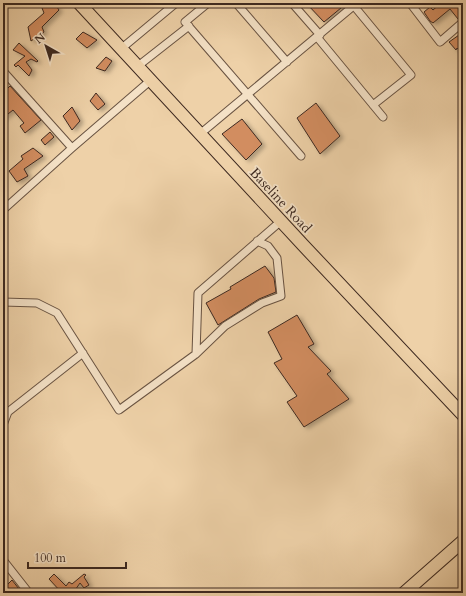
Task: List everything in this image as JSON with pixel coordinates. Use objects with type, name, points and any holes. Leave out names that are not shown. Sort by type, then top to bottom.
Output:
[{"type":"main road","name":"Baseline Road","points":[[79,3],[280,220],[463,414]]},
{"type":"main road","points":[[404,593],[463,541]]},
{"type":"street","points":[[122,48],[176,3]]},
{"type":"street","points":[[208,3],[185,22],[301,156]]},
{"type":"street","points":[[236,3],[287,62]]},
{"type":"street","points":[[292,3],[383,117]]},
{"type":"street","points":[[410,3],[440,42],[463,22]]},
{"type":"street","points":[[200,134],[356,4],[411,75],[373,105]]},
{"type":"street","points":[[138,66],[189,26]]},
{"type":"street","points":[[3,71],[72,148]]},
{"type":"street","points":[[4,208],[151,80]]},
{"type":"street","points":[[196,354],[198,293],[280,220]]},
{"type":"street","points":[[3,302],[37,303],[57,313],[119,410],[196,354],[225,326],[262,304],[281,296],[277,258],[268,246],[257,241]]},
{"type":"street","points":[[3,425],[8,412],[83,353]]},
{"type":"street","points":[[3,560],[29,593]]},
{"type":"building","points":[[306,3],[347,3],[324,22]]},
{"type":"building","points":[[441,3],[458,3],[463,9],[463,15],[458,19],[450,9],[433,23],[424,12],[430,7],[433,10]]},
{"type":"building","points":[[55,4],[59,10],[42,27],[44,32],[31,41],[28,27],[44,13],[42,8]]},
{"type":"building","points":[[83,32],[97,40],[87,48],[76,39]]},
{"type":"building","points":[[459,35],[463,40],[463,46],[459,50],[457,48],[456,50],[449,42]]},
{"type":"building","points":[[19,43],[38,61],[37,62],[31,59],[26,62],[32,70],[29,76],[18,65],[16,67],[14,65],[25,56],[13,50]]},
{"type":"building","points":[[106,57],[112,61],[105,71],[96,68]]},
{"type":"building","points":[[10,86],[41,120],[25,133],[20,126],[24,123],[13,110],[3,118],[3,93]]},
{"type":"building","points":[[96,93],[105,104],[98,110],[90,101]]},
{"type":"building","points":[[316,103],[340,136],[320,154],[297,118]]},
{"type":"building","points":[[72,107],[80,121],[72,130],[63,116]]},
{"type":"building","points":[[242,119],[262,144],[246,160],[222,134]]},
{"type":"building","points":[[50,132],[54,137],[45,145],[41,140]]},
{"type":"building","points":[[33,148],[43,156],[24,169],[28,176],[17,182],[9,171],[23,159],[21,156]]},
{"type":"building","points":[[265,266],[274,278],[276,292],[259,299],[218,325],[206,303],[231,289],[230,287]]},
{"type":"building","points":[[297,315],[314,344],[308,347],[331,371],[327,374],[349,399],[304,427],[287,402],[297,396],[274,363],[282,359],[268,332]]},
{"type":"building","points":[[54,574],[66,586],[69,582],[72,584],[84,574],[86,575],[84,577],[89,585],[84,588],[80,583],[73,593],[62,593],[49,579]]},
{"type":"building","points":[[12,580],[19,589],[15,593],[9,593],[4,588]]}]
